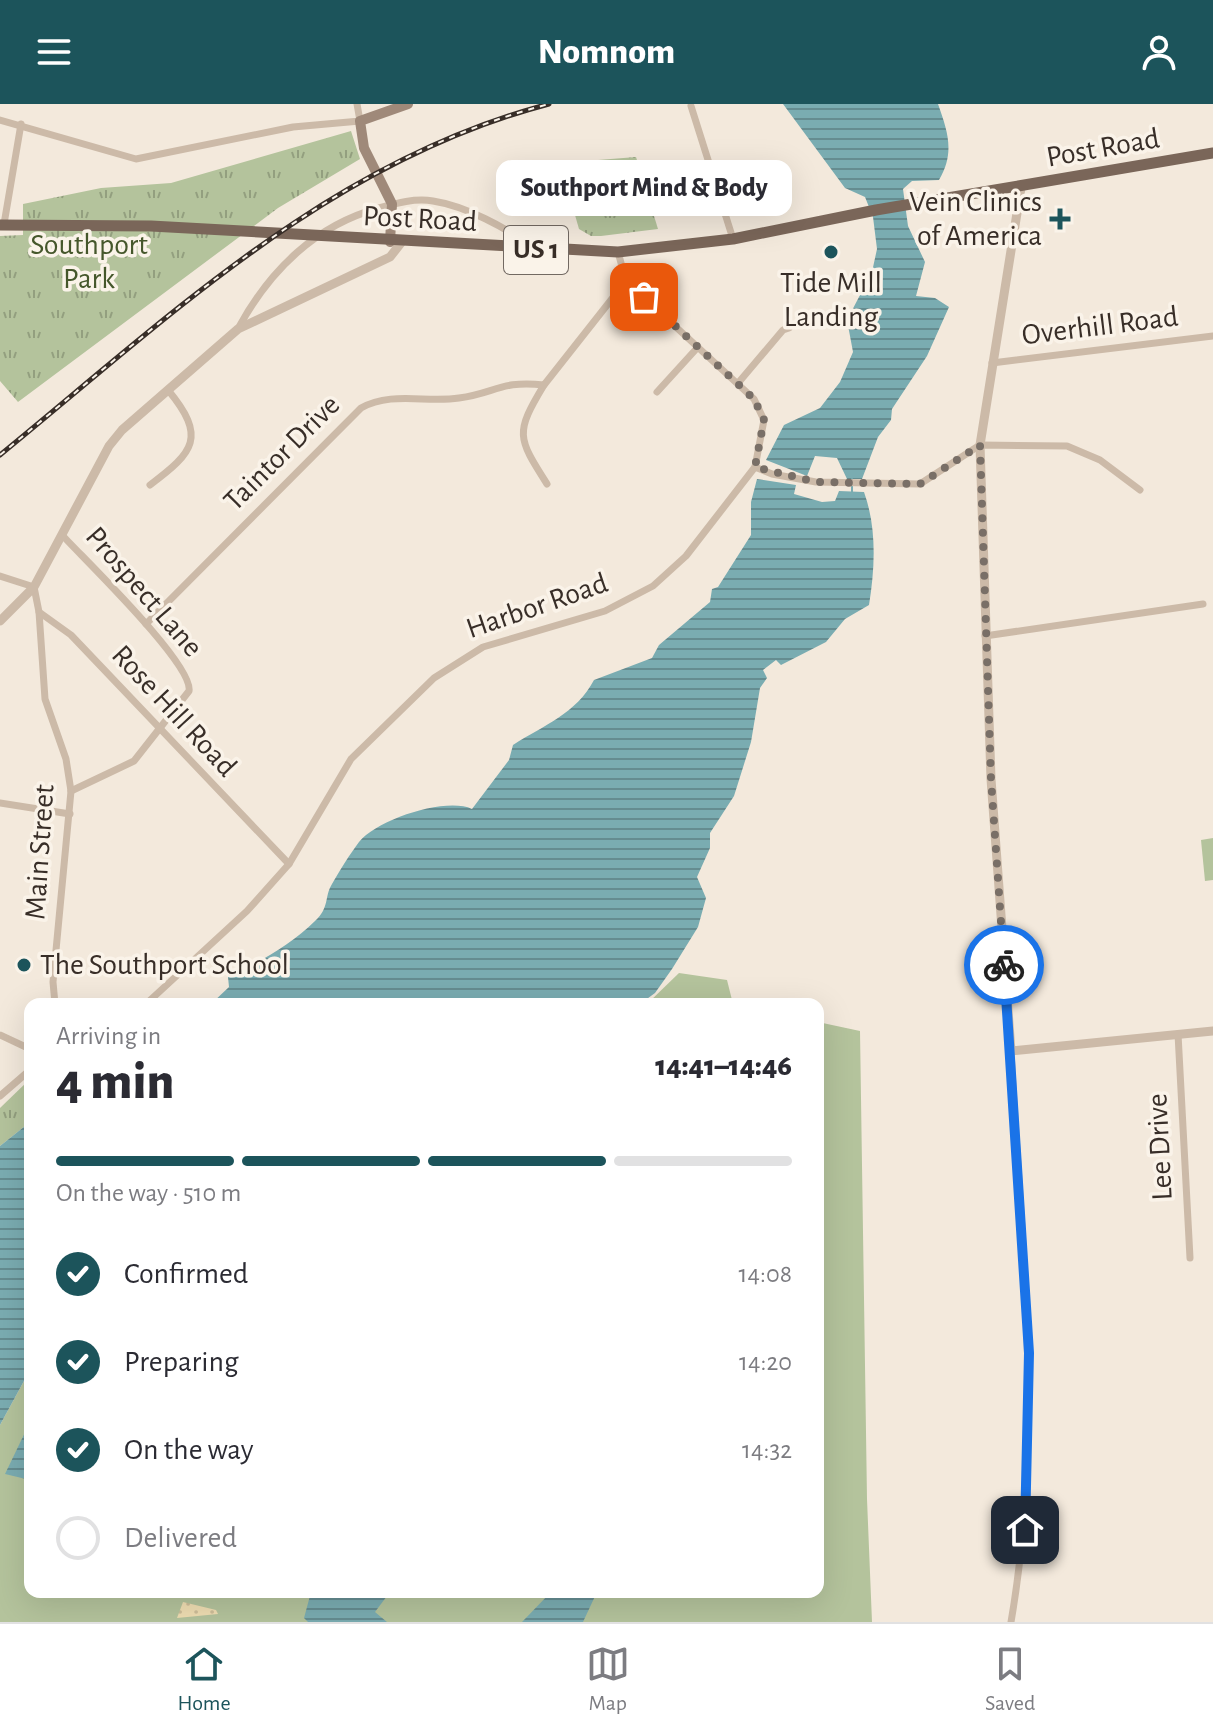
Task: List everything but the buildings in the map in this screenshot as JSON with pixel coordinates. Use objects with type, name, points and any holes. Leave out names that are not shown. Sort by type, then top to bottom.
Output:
[{"type":"main road","points":[[396,242],[392,204],[369,157],[360,121],[408,104]]},
{"type":"main road","name":"Post Road","points":[[2,225],[111,224],[338,239],[618,252],[733,239],[876,210],[1021,188],[1213,153]]},
{"type":"street","points":[[0,120],[136,159],[293,127],[360,121],[357,104]]},
{"type":"street","points":[[691,106],[733,239]]},
{"type":"street","points":[[2,225],[21,124]]},
{"type":"street","points":[[1011,1622],[1025,1530],[1030,1409],[1011,1051],[995,860],[980,445],[1021,188]]},
{"type":"street","points":[[238,329],[256,298],[288,259],[337,223],[392,204],[436,201],[484,220],[538,250]]},
{"type":"street","points":[[0,621],[34,587],[109,446],[238,329],[390,257],[396,242]]},
{"type":"street","points":[[618,252],[626,281],[754,399],[764,420],[755,467],[797,479],[845,484],[920,484],[980,445],[1067,446],[1082,450],[1140,490]]},
{"type":"street","points":[[547,484],[529,455],[523,420],[544,385],[626,281]]},
{"type":"street","points":[[739,382],[783,330],[789,328]]},
{"type":"street","name":"Overhill Road","points":[[992,363],[1213,336]]},
{"type":"street","points":[[657,392],[698,347]]},
{"type":"street","name":"Taintor Drive","points":[[146,624],[361,408],[388,398],[459,398],[504,383],[544,385]]},
{"type":"street","points":[[150,485],[180,461],[190,447],[189,419],[168,390]]},
{"type":"street","name":"Harbor Road","points":[[153,998],[247,911],[289,864],[351,759],[434,678],[483,647],[605,611],[653,586],[686,556],[755,467]]},
{"type":"street","name":"Prospect Lane","points":[[63,536],[146,624],[189,680],[189,691],[159,729]]},
{"type":"street","points":[[0,576],[34,587]]},
{"type":"street","points":[[34,587],[39,612]]},
{"type":"street","points":[[985,636],[1203,604]]},
{"type":"street","name":"Rose Hill Road","points":[[39,612],[71,635],[289,864]]},
{"type":"street","name":"Main Street","points":[[39,612],[45,699],[66,759],[71,791],[53,982],[54,998]]},
{"type":"street","points":[[71,791],[127,766],[159,729]]},
{"type":"street","points":[[0,803],[70,814]]},
{"type":"street","points":[[1011,1051],[1213,1031]]},
{"type":"street","name":"Lee Drive","points":[[1178,1034],[1190,1258]]},
{"type":"street","points":[[0,1035],[24,1046]]},
{"type":"street","points":[[0,1096],[24,1075]]},
{"type":"green space","name":"Southport Park","points":[[351,131],[360,159],[278,208],[18,402],[0,381],[0,236],[23,235],[23,204],[101,188],[171,183]]},
{"type":"green space","points":[[636,157],[658,229],[591,236],[579,229],[560,163]]},
{"type":"green space","points":[[1213,838],[1213,880],[1205,881],[1201,840]]},
{"type":"green space","points":[[679,973],[727,980],[732,998],[653,998]]},
{"type":"green space","points":[[824,1023],[860,1031],[867,1499],[872,1622],[0,1622],[0,1425],[24,1381],[24,1598],[824,1598]]},
{"type":"green space","points":[[24,1085],[24,1127],[0,1146],[0,1108]]},
{"type":"green space","points":[[0,1604],[36,1622],[0,1622]]},
{"type":"sand","points":[[183,1602],[216,1610],[218,1614],[177,1618]]},
{"type":"water","points":[[783,104],[938,104],[947,133],[947,161],[939,180],[912,181],[903,189],[908,226],[925,262],[916,296],[935,298],[949,307],[927,356],[892,409],[891,420],[878,437],[862,479],[847,479],[837,458],[815,456],[807,476],[766,460],[784,425],[820,408],[840,382],[853,352],[847,320],[872,272],[877,249],[873,217],[865,197],[845,188]]},
{"type":"water","points":[[757,479],[796,485],[794,494],[822,502],[835,501],[839,491],[864,492],[874,548],[869,605],[845,619],[826,642],[781,665],[776,660],[763,670],[767,678],[760,688],[751,742],[734,796],[710,833],[710,848],[697,877],[706,898],[698,927],[655,993],[648,998],[217,998],[229,987],[228,977],[285,946],[320,916],[335,879],[368,833],[396,818],[430,808],[460,806],[472,809],[509,760],[513,745],[569,710],[594,680],[652,658],[659,645],[710,602],[712,589],[718,587],[751,535],[751,502]]},
{"type":"water","points":[[24,1127],[24,1381],[0,1425],[0,1146]]},
{"type":"water","points":[[24,1434],[24,1479],[5,1474]]},
{"type":"water","points":[[309,1598],[386,1598],[375,1612],[387,1622],[308,1622],[304,1618]]},
{"type":"water","points":[[545,1598],[594,1598],[583,1622],[522,1622]]},
{"type":"waterway","points":[[852,479],[852,492]]},
{"type":"railway","points":[[0,455],[191,298],[324,203],[395,163],[470,130],[549,104]]},
{"type":"way so far","points":[[644,297],[754,399],[764,420],[755,467],[772,474],[816,482],[920,484],[980,445],[991,779],[1004,965]]},
{"type":"place","name":"Vein Clinics of America","points":[[1060,219]]},
{"type":"place","name":"Tide Mill Landing","points":[[831,252]]},
{"type":"place","name":"Southport Mind & Body","points":[[644,297]]},
{"type":"place","name":"The Southport School","points":[[24,965]]},
{"type":"route","points":[[1004,965],[1029,1353],[1030,1424],[1025,1530]]}]
